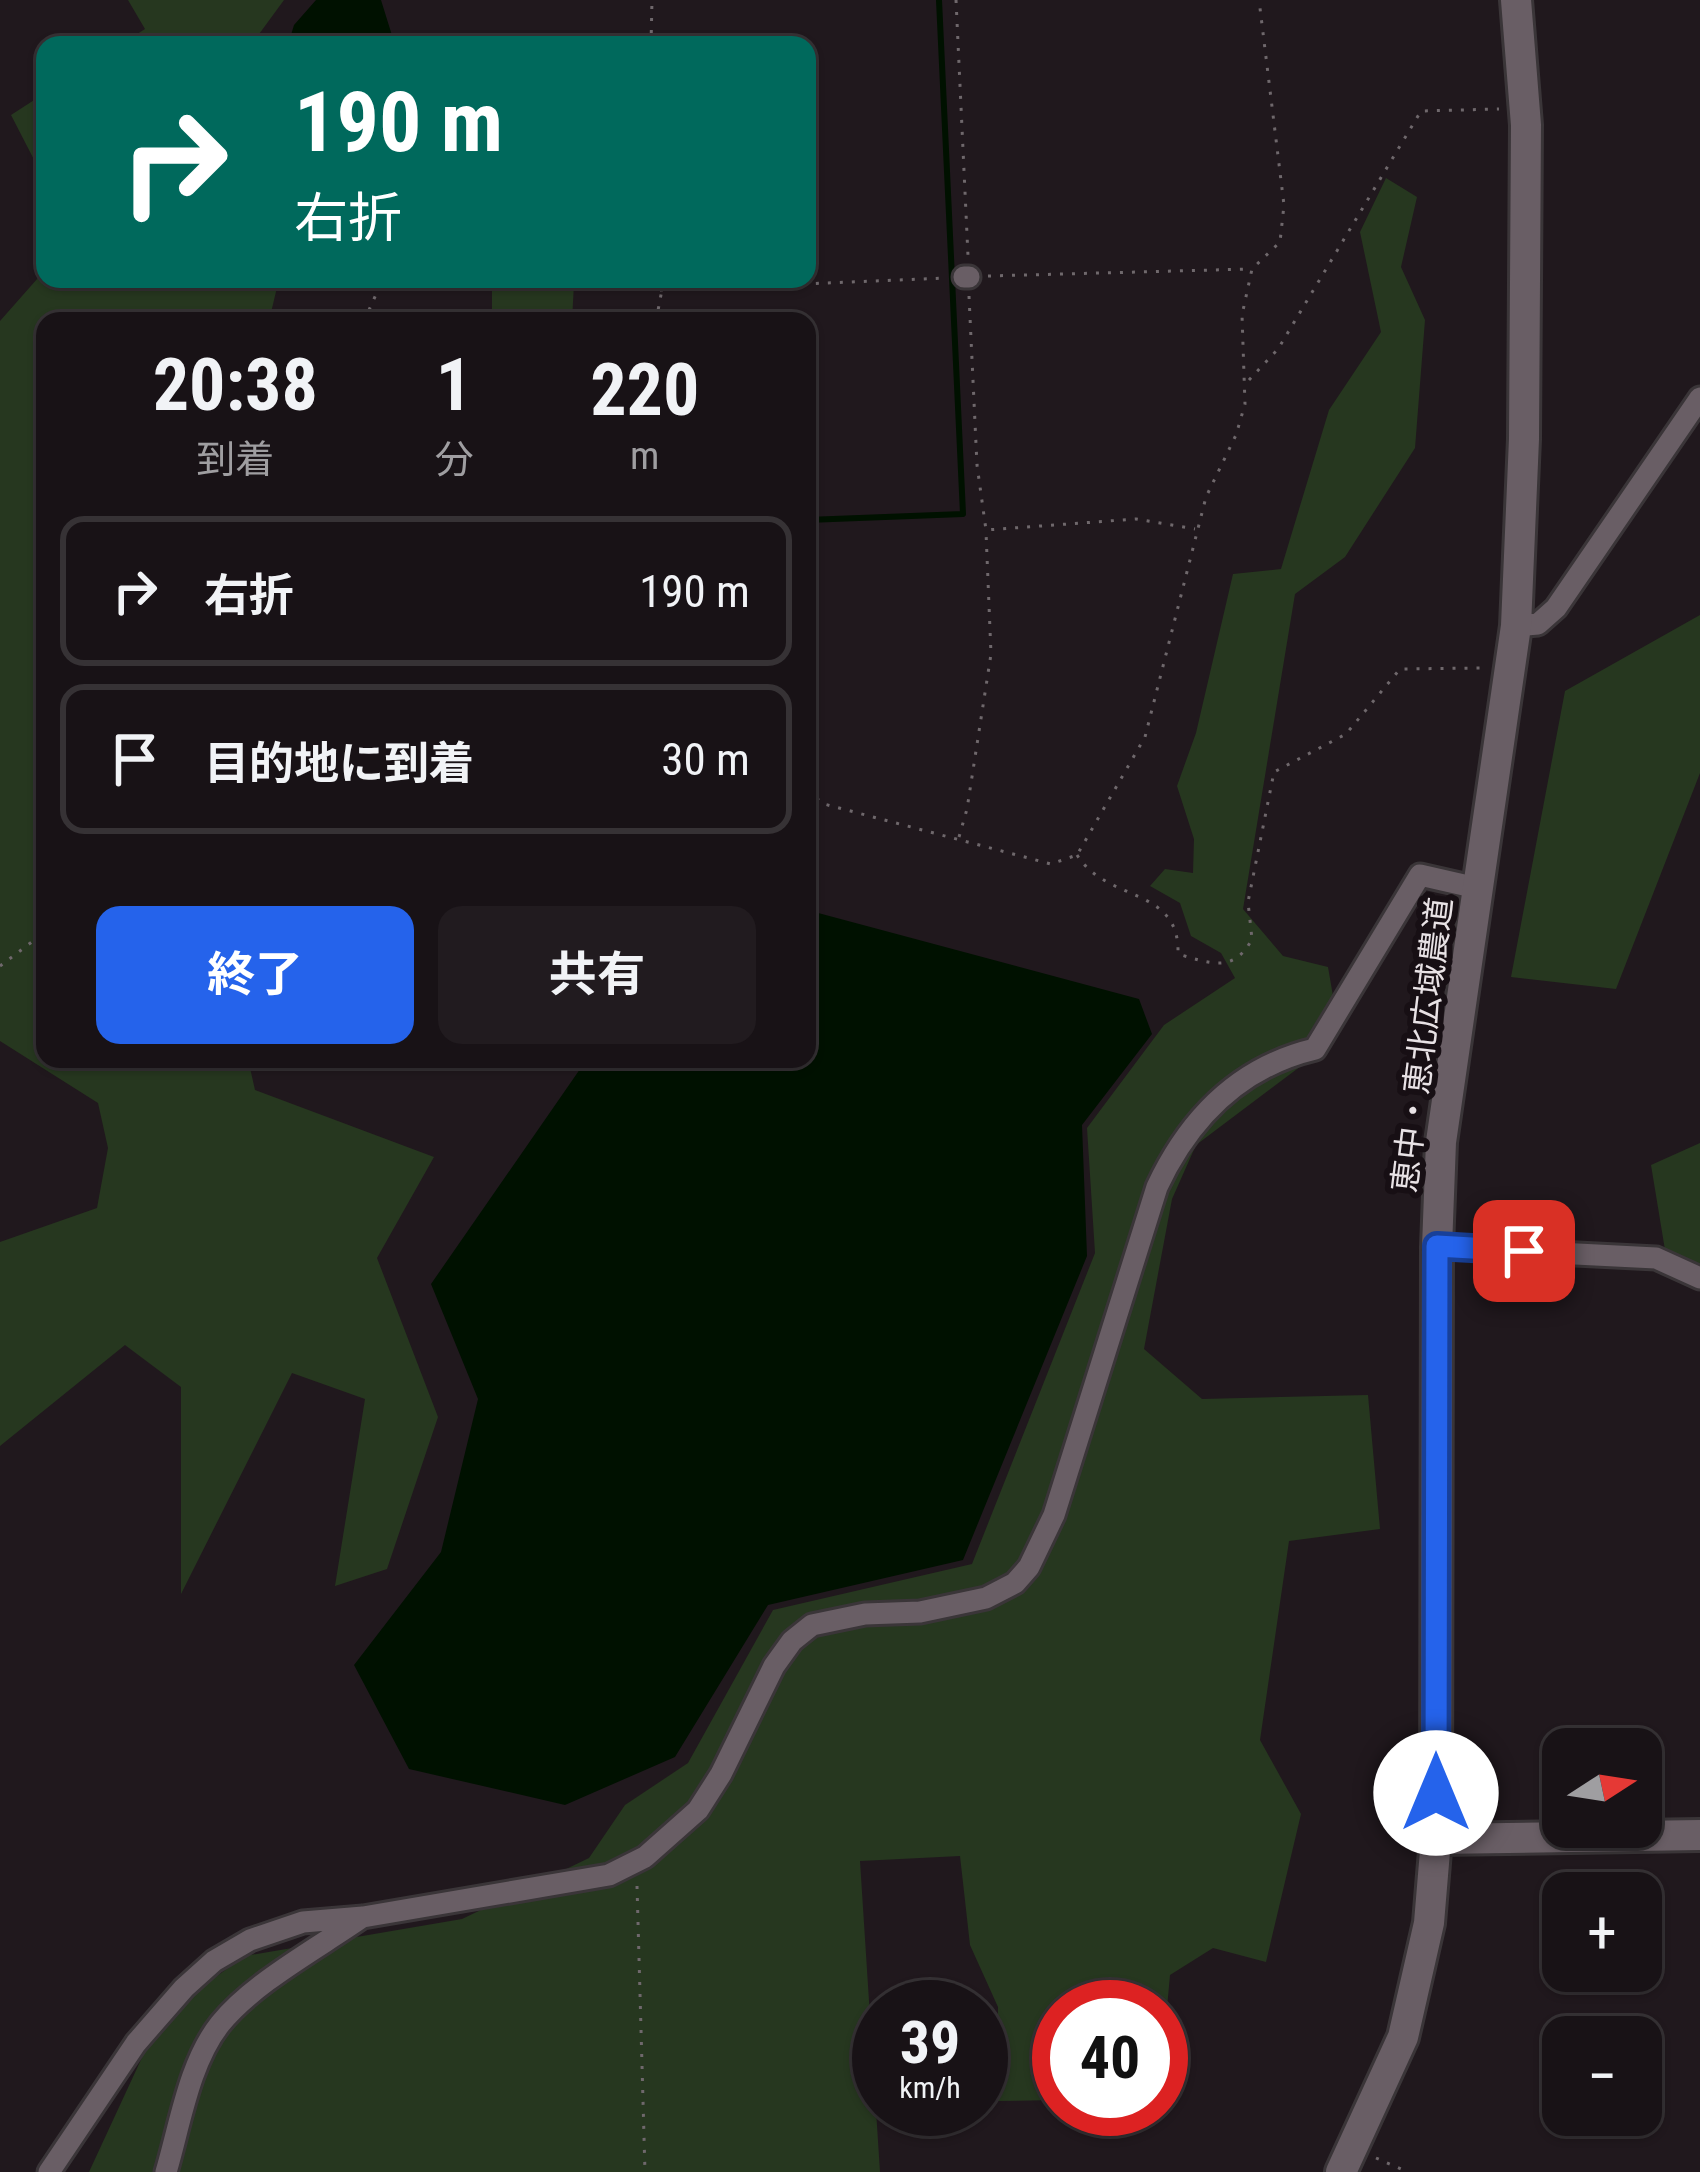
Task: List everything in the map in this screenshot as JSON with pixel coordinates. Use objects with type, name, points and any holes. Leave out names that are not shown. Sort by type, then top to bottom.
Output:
[{"type":"street","name":"恵中・恵北広域農道","points":[[1347,2160],[1403,2036],[1417,1988],[1429,1923],[1436,1839],[1441,1142],[1516,626],[1524,483],[1525,109],[1516,0]]},
{"type":"street","points":[[1516,626],[1538,624],[1556,608],[1700,398]]},
{"type":"street","points":[[49,2172],[136,2043],[214,1961],[250,1940],[303,1922],[363,1917],[610,1875],[674,1834],[698,1810],[774,1666],[792,1641],[812,1625],[865,1614],[920,1612],[986,1598],[1015,1582],[1030,1567],[1054,1515],[1157,1187],[1176,1147],[1211,1102],[1282,1057],[1315,1049],[1420,875],[1477,888]]},
{"type":"street","points":[[1437,1246],[1656,1258],[1700,1278]]},
{"type":"street","points":[[1436,1839],[1700,1835]]},
{"type":"street","points":[[166,2172],[197,2068],[218,2026],[242,2002],[363,1917]]},
{"type":"path","points":[[651,36],[652,0]]},
{"type":"path","points":[[956,0],[977,465],[986,530],[991,654],[958,840]]},
{"type":"path","points":[[816,798],[824,804],[1051,864],[1077,855],[1145,737],[1206,497],[1236,435],[1247,382],[1242,315],[1252,269],[1280,242],[1284,205],[1259,0]]},
{"type":"path","points":[[1247,382],[1279,349],[1421,111],[1525,109]]},
{"type":"path","points":[[967,277],[1252,269]]},
{"type":"path","points":[[816,283],[940,278]]},
{"type":"path","points":[[657,312],[659,290],[706,288]]},
{"type":"path","points":[[986,530],[1136,519],[1198,530]]},
{"type":"path","points":[[1077,855],[1089,874],[1164,910],[1175,926],[1178,954],[1218,966],[1234,962],[1252,940],[1248,902],[1274,772],[1346,734],[1400,668],[1510,668]]},
{"type":"path","points":[[0,966],[36,939]]},
{"type":"path","points":[[635,1862],[645,2172]]},
{"type":"path","points":[[1347,2160],[1408,2172]]},
{"type":"green space","points":[[128,0],[284,0],[258,36],[134,36],[145,29]]},
{"type":"green space","points":[[36,99],[36,164],[11,115]]},
{"type":"green space","points":[[1386,178],[1417,197],[1401,267],[1425,320],[1415,448],[1345,557],[1295,594],[1243,909],[1283,956],[1328,967],[1333,996],[1305,1063],[1196,1145],[1172,1199],[1144,1349],[1202,1399],[1368,1395],[1380,1529],[1289,1541],[1260,1740],[1301,1814],[1266,1962],[1213,1948],[1170,1975],[1170,1980],[1032,1980],[1032,2100],[1008,2101],[1008,1980],[986,1980],[970,1945],[960,1856],[860,1861],[868,1980],[852,1980],[852,2136],[878,2136],[880,2172],[89,2172],[145,2051],[203,1986],[245,1956],[462,1919],[589,1858],[625,1805],[688,1763],[773,1610],[972,1564],[1095,1253],[1087,1128],[1164,1025],[1235,978],[1221,953],[1191,936],[1180,903],[1150,886],[1165,869],[1193,873],[1194,839],[1177,786],[1196,733],[1233,574],[1281,569],[1329,410],[1381,332],[1360,232]]},
{"type":"green space","points":[[36,280],[36,288],[277,288],[271,312],[36,312],[36,1064],[0,1041],[0,321]]},
{"type":"green space","points":[[492,288],[574,288],[572,312],[492,312]]},
{"type":"green space","points":[[1700,615],[1700,773],[1616,989],[1511,977],[1565,691]]},
{"type":"green space","points":[[43,1068],[250,1068],[255,1090],[434,1157],[377,1258],[438,1417],[387,1569],[335,1586],[365,1399],[292,1373],[181,1594],[181,1387],[125,1345],[0,1446],[0,1242],[97,1208],[108,1148],[98,1103]]},
{"type":"green space","points":[[1700,1143],[1700,1267],[1665,1250],[1651,1165]]},
{"type":"shaded area","points":[[316,0],[381,0],[392,36],[291,36],[294,25]]},
{"type":"shaded area","points":[[816,912],[1139,999],[1152,1034],[1082,1125],[1087,1256],[963,1560],[768,1605],[675,1757],[565,1805],[409,1769],[354,1665],[441,1552],[478,1399],[431,1284],[581,1068],[816,1068]]},
{"type":"waterway","points":[[816,520],[963,514],[939,0]]},
{"type":"route","points":[[1436,1793],[1437,1246],[1524,1251]]}]
